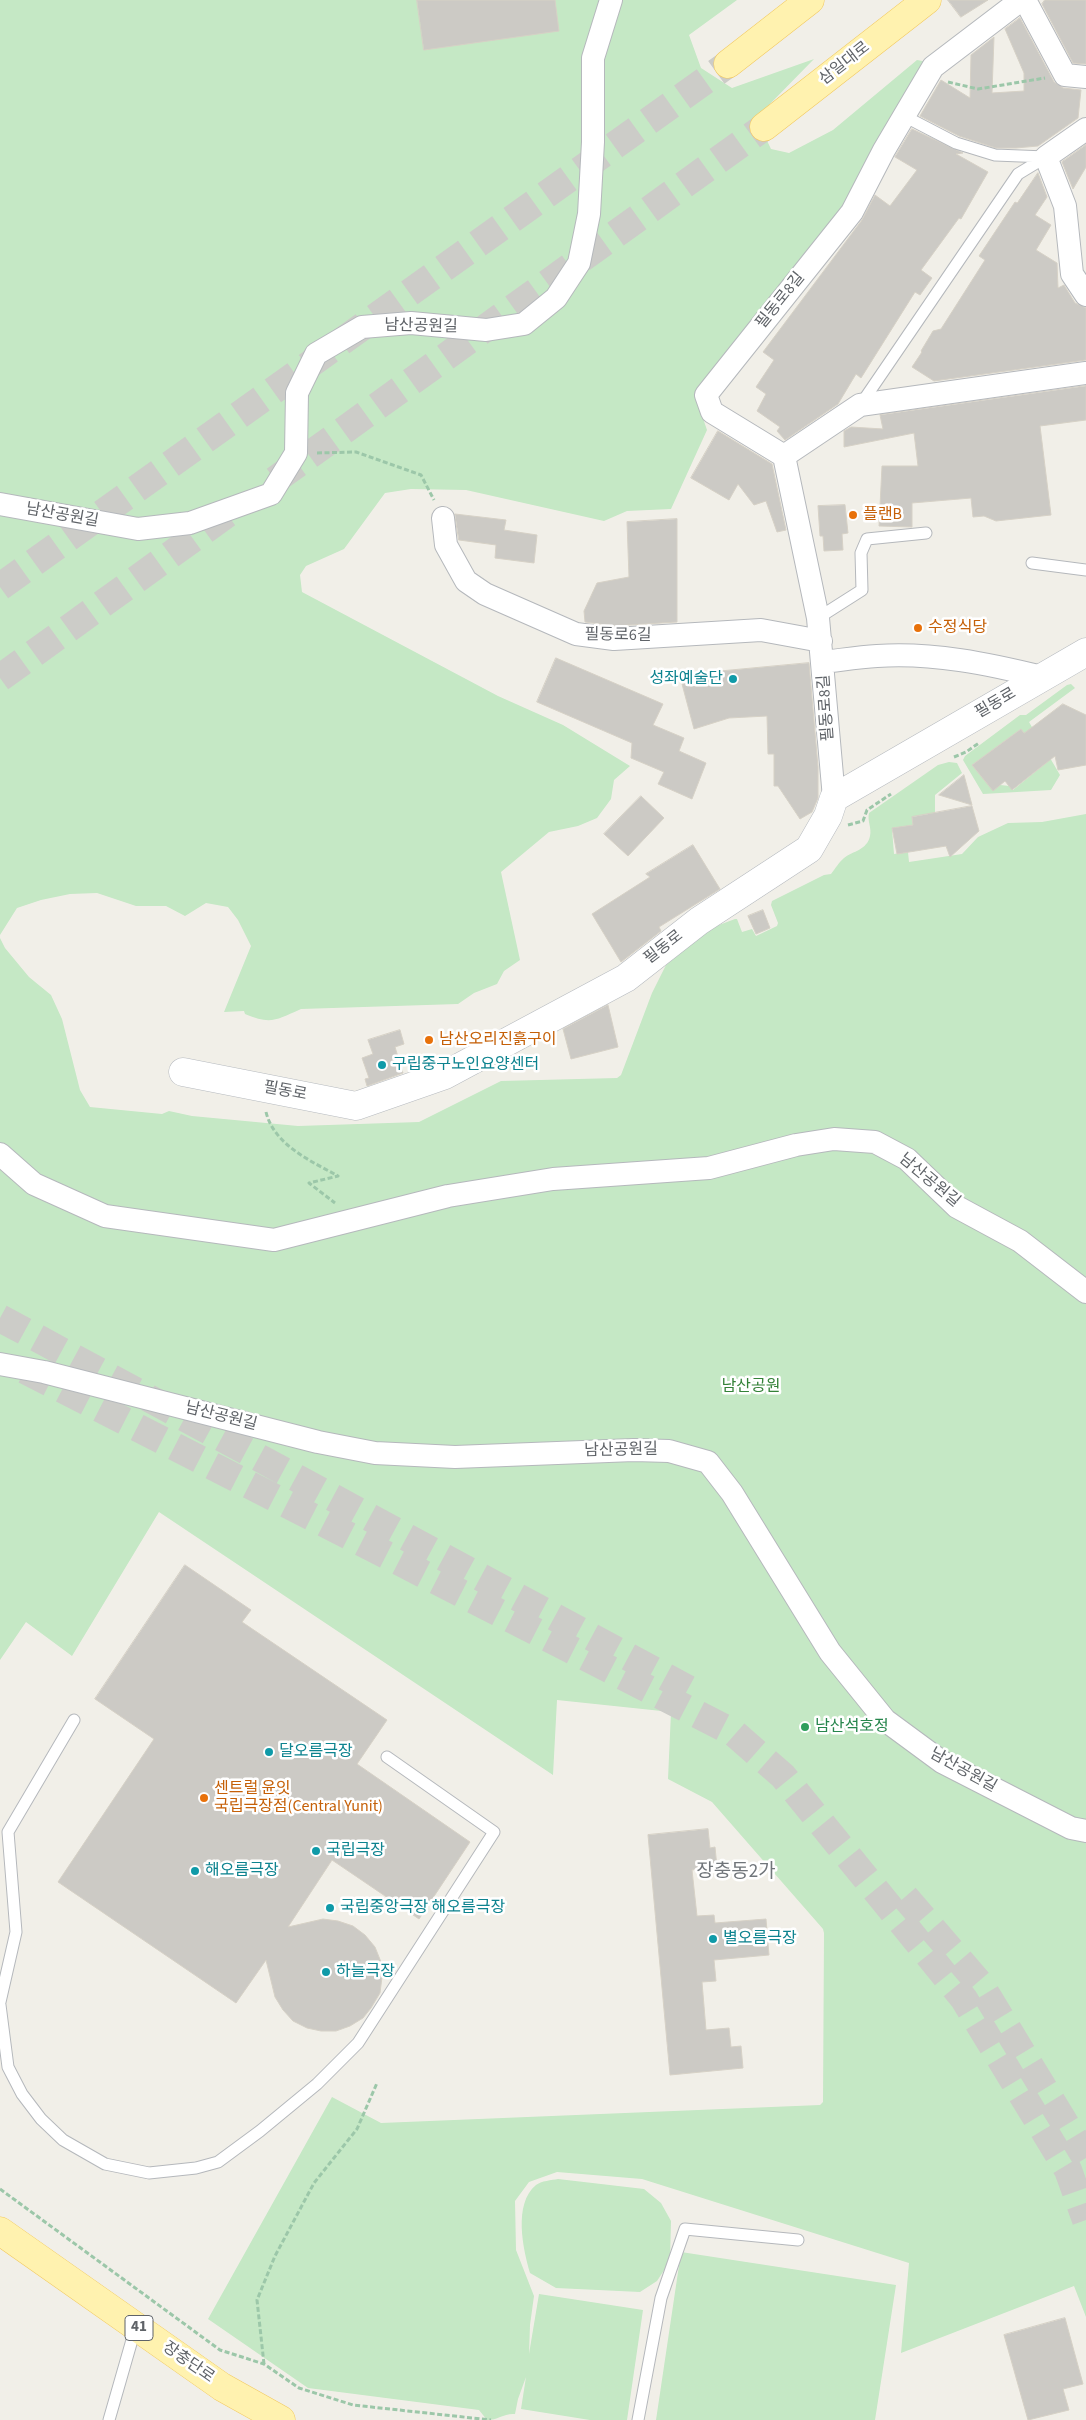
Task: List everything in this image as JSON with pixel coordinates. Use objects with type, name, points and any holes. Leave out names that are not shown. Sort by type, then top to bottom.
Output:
[{"type":"main road","points":[[728,64],[810,0]]},
{"type":"main road","name":"삼일대로","points":[[764,127],[927,0]]},
{"type":"main road","name":"장충단로","points":[[0,2231],[222,2387],[281,2420]]},
{"type":"street","name":"남산공원길","points":[[0,504],[138,530],[190,523],[272,494],[296,453],[297,393],[316,354],[362,327],[411,323],[486,330],[524,324],[556,298],[579,263],[589,214],[593,142],[593,58],[611,0]]},
{"type":"street","name":"필동로8길","points":[[834,798],[818,618],[784,456],[712,412],[706,395],[852,212],[933,67],[1021,0]]},
{"type":"street","points":[[1026,0],[1076,76]]},
{"type":"street","points":[[1086,129],[1046,157],[1065,206],[1072,274],[1086,295]]},
{"type":"street","points":[[784,456],[860,405],[1086,374]]},
{"type":"street","name":"필동로6길","points":[[442,518],[446,545],[466,581],[486,594],[576,634],[614,639],[761,630],[822,652],[920,657],[990,664],[1042,677]]},
{"type":"street","name":"필동로","points":[[183,1072],[356,1106],[445,1075],[626,978],[699,921],[809,849],[828,816],[834,798],[1086,652]]},
{"type":"street","name":"남산공원길","points":[[0,1154],[34,1184],[105,1216],[274,1240],[448,1196],[534,1182],[709,1168],[796,1145],[834,1139],[875,1142],[907,1160],[958,1207],[1020,1241],[1086,1292]]},
{"type":"street","name":"남산공원길","points":[[0,1364],[44,1372],[318,1442],[375,1453],[455,1457],[660,1450],[708,1462],[732,1493],[830,1652],[885,1720],[942,1762],[1071,1828],[1086,1831]]},
{"type":"lane","points":[[904,116],[956,143],[995,155],[1046,157]]},
{"type":"lane","points":[[860,405],[1018,174],[1046,157]]},
{"type":"lane","points":[[818,618],[862,590],[861,553],[868,539],[926,533]]},
{"type":"lane","points":[[1032,563],[1086,570]]},
{"type":"lane","points":[[74,1720],[8,1832],[16,1932],[0,2004],[1,2025],[8,2067],[22,2094],[41,2119],[63,2140],[105,2164],[149,2173],[196,2168],[218,2162],[317,2084],[358,2043],[494,1832],[387,1757]]},
{"type":"lane","points":[[638,2420],[661,2298],[684,2229],[798,2240]]},
{"type":"lane","points":[[109,2420],[136,2326]]},
{"type":"path","points":[[933,67],[950,84],[978,89],[1076,76]]},
{"type":"path","points":[[296,453],[356,452],[421,476],[442,518]]},
{"type":"path","points":[[259,1087],[268,1122],[287,1145],[312,1162],[338,1176],[309,1183],[332,1202],[341,1204]]},
{"type":"path","points":[[264,2364],[257,2300],[275,2256],[314,2183],[357,2129],[377,2083]]},
{"type":"path","points":[[0,2189],[220,2350],[264,2364],[299,2388],[353,2405],[491,2420]]},
{"type":"green space","points":[[0,0],[737,0],[689,35],[701,68],[732,88],[814,59],[764,110],[758,122],[771,149],[789,153],[833,130],[917,60],[928,62],[834,224],[695,395],[707,430],[671,509],[627,511],[604,521],[466,490],[411,489],[385,493],[344,549],[306,566],[300,575],[302,592],[498,696],[563,725],[630,766],[614,780],[611,799],[597,818],[578,826],[549,832],[501,872],[520,960],[504,971],[497,984],[474,993],[458,1004],[301,1009],[273,1020],[254,1017],[245,1014],[244,1011],[224,1012],[251,946],[238,920],[228,907],[206,903],[185,916],[166,906],[136,906],[97,893],[70,894],[41,900],[17,908],[0,935]]},
{"type":"green space","points":[[1071,684],[1075,688],[1029,722],[1060,775],[1051,790],[983,794],[963,760],[965,756],[1020,715],[1026,715]],"holes":[[[1021,729],[1046,763],[1013,790],[1010,786],[1000,785],[993,790],[972,765]]]},
{"type":"green space","name":"남산공원","points":[[949,762],[957,763],[962,773],[935,795],[935,819],[929,814],[912,817],[913,825],[892,829],[894,854],[908,852],[909,862],[962,854],[978,837],[1008,823],[1042,822],[1086,814],[1086,2317],[1074,2286],[901,2353],[909,2263],[642,2179],[557,2172],[529,2182],[515,2201],[516,2250],[534,2296],[529,2354],[539,2294],[643,2310],[627,2420],[590,2420],[521,2409],[526,2377],[515,2414],[487,2420],[479,2410],[308,2388],[208,2319],[332,2097],[381,2123],[820,2105],[823,2102],[824,1933],[823,1929],[712,1802],[668,1779],[671,1712],[557,1700],[553,1775],[159,1512],[72,1656],[26,1622],[0,1660],[0,938],[5,948],[29,977],[51,995],[62,1019],[80,1090],[90,1107],[162,1114],[169,1111],[192,1116],[298,1126],[419,1122],[501,1081],[617,1078],[621,1075],[652,993],[666,965],[711,928],[735,919],[737,919],[742,932],[752,929],[756,936],[777,926],[778,923],[771,905],[772,901],[824,875],[831,874],[842,860],[863,847],[868,841],[870,833],[869,813],[938,765]]},
{"type":"green space","points":[[558,2179],[644,2189],[661,2203],[671,2221],[670,2261],[657,2281],[640,2292],[556,2288],[530,2273],[523,2240],[522,2215],[524,2203],[536,2185]]},
{"type":"green space","points":[[681,2252],[896,2285],[875,2420],[656,2420]]},
{"type":"building","points":[[417,0],[555,0],[559,31],[424,50]]},
{"type":"building","points":[[948,0],[988,0],[961,17]]},
{"type":"building","points":[[1045,0],[1086,0],[1086,64],[1073,63],[1042,4]]},
{"type":"building","points":[[1020,18],[1054,82],[1063,88],[1081,90],[1078,118],[1038,146],[996,148],[959,136],[920,116],[941,80],[970,98],[971,55],[994,37],[992,93],[1024,91],[1024,73],[1005,29]]},
{"type":"building","points":[[912,129],[963,153],[956,154],[988,172],[961,219],[959,218],[921,270],[932,278],[920,295],[915,292],[861,378],[856,374],[838,404],[785,440],[777,431],[780,427],[757,411],[766,394],[756,387],[774,360],[763,352],[862,220],[875,195],[890,206],[917,170],[895,157]]},
{"type":"building","points":[[1086,145],[1086,167],[1073,189],[1062,162]]},
{"type":"building","points":[[1038,173],[1047,197],[1035,215],[1051,225],[1036,250],[1057,263],[1058,288],[1064,285],[1075,303],[1086,308],[1086,360],[934,381],[912,367],[933,331],[941,329],[985,260],[979,256],[1015,202],[1017,203]]},
{"type":"building","points":[[1086,386],[1086,420],[1040,426],[1051,515],[996,521],[984,516],[973,517],[971,498],[912,503],[912,527],[879,526],[882,466],[918,466],[914,433],[844,447],[844,431],[851,427],[883,429],[880,415]]},
{"type":"building","points":[[718,431],[772,464],[786,530],[777,532],[766,501],[754,505],[738,484],[729,500],[691,478]]},
{"type":"building","points":[[845,505],[848,533],[842,534],[843,550],[824,551],[823,536],[820,536],[818,506]]},
{"type":"building","points":[[455,514],[506,520],[504,530],[537,535],[534,563],[495,558],[496,545],[459,540]]},
{"type":"building","points":[[677,519],[677,622],[614,626],[585,622],[584,611],[597,583],[629,577],[627,522]]},
{"type":"building","points":[[556,658],[663,704],[653,725],[684,738],[679,751],[706,763],[692,799],[658,784],[664,772],[631,758],[632,743],[537,702]]},
{"type":"building","points":[[809,663],[818,767],[818,798],[812,812],[800,819],[778,786],[774,786],[774,754],[768,754],[767,716],[729,718],[694,729],[682,684],[721,671]]},
{"type":"building","points":[[1063,704],[1086,715],[1086,765],[1058,770],[1055,756],[1012,790],[1005,781],[993,791],[972,765],[1021,729],[1024,733]]},
{"type":"building","points":[[964,775],[972,805],[939,795]]},
{"type":"building","points":[[641,796],[664,818],[628,856],[604,834]]},
{"type":"building","points":[[972,806],[979,831],[950,857],[946,846],[897,854],[892,828],[913,825],[912,817]]},
{"type":"building","points":[[693,845],[720,889],[659,927],[661,931],[621,962],[592,914],[650,877],[646,874]]},
{"type":"building","points":[[763,910],[770,928],[756,934],[748,916]]},
{"type":"building","points":[[608,1005],[618,1047],[571,1059],[563,1029]]},
{"type":"building","name":"구립중구노인요양센터","points":[[400,1030],[404,1044],[395,1047],[403,1073],[367,1086],[365,1079],[369,1078],[362,1058],[373,1054],[368,1040]]},
{"type":"building","points":[[185,1565],[251,1610],[242,1622],[387,1720],[357,1764],[470,1842],[419,1919],[332,1860],[288,1927],[323,1919],[353,1926],[365,1935],[375,1947],[381,1962],[382,1977],[380,1993],[363,2018],[350,2026],[336,2031],[321,2031],[307,2028],[293,2021],[275,1997],[266,1960],[236,2003],[58,1882],[154,1739],[95,1699]]},
{"type":"building","name":"별오름극장","points":[[708,1829],[710,1848],[715,1847],[717,1867],[692,1870],[697,1916],[714,1915],[715,1923],[766,1919],[769,1955],[714,1960],[716,1981],[702,1982],[706,2030],[729,2028],[731,2047],[741,2046],[743,2068],[670,2075],[648,1835]]},
{"type":"building","points":[[1065,2318],[1083,2384],[1063,2389],[1069,2410],[1028,2420],[1004,2335]]},
{"type":"tunnel","points":[[0,587],[728,64]]},
{"type":"tunnel","points":[[275,480],[764,127]]},
{"type":"tunnel","points":[[0,678],[238,506]]},
{"type":"tunnel","points":[[0,1318],[688,1689]]},
{"type":"tunnel","points":[[25,1370],[734,1733],[783,1776],[964,1999],[1068,2170],[1086,2220]]},
{"type":"tunnel","points":[[905,1897],[980,1984],[1086,2158]]},
{"type":"place","name":"플랜B","points":[[853,515]]},
{"type":"place","name":"수정식당","points":[[918,628]]},
{"type":"place","name":"성좌예술단","points":[[733,679]]},
{"type":"place","name":"남산오리진흙구이","points":[[429,1040]]},
{"type":"place","name":"구립중구노인요양센터","points":[[382,1065]]},
{"type":"place","name":"남산석호정","points":[[805,1727]]},
{"type":"place","name":"달오름극장","points":[[269,1752]]},
{"type":"place","name":"센트럴 윤잇 국립극장점(Central Yunit)","points":[[204,1798]]},
{"type":"place","name":"국립극장","points":[[316,1851]]},
{"type":"place","name":"해오름극장","points":[[195,1871]]},
{"type":"place","name":"국립중앙극장 해오름극장","points":[[330,1908]]},
{"type":"place","name":"별오름극장","points":[[713,1939]]},
{"type":"place","name":"하늘극장","points":[[326,1972]]},
{"type":"district","name":"장충동2가","points":[[736,1873]]}]
